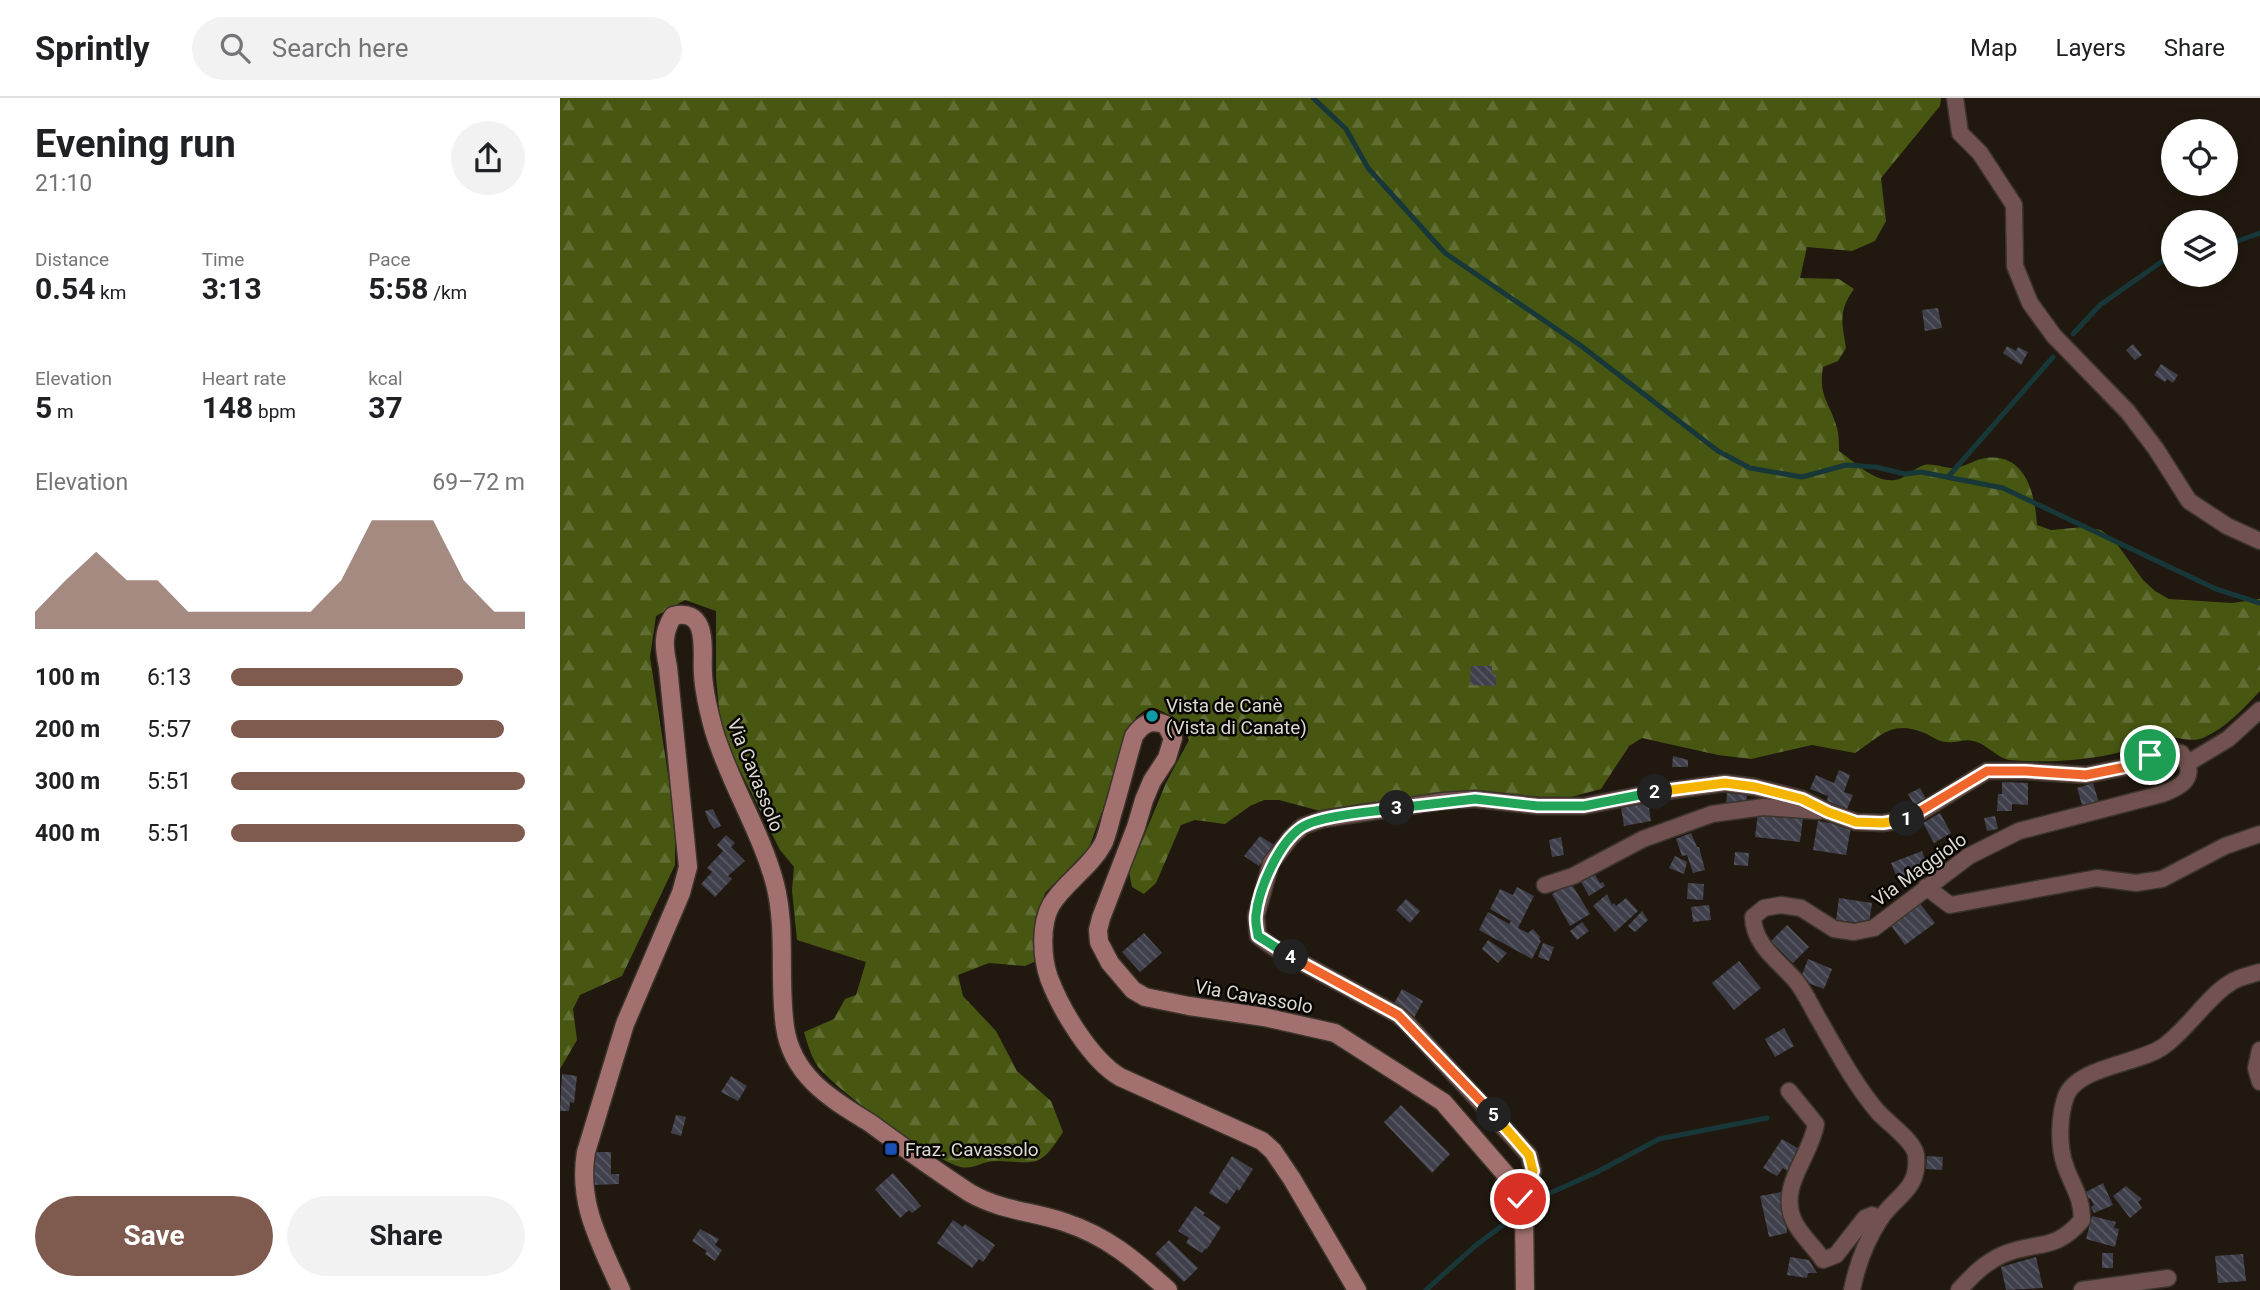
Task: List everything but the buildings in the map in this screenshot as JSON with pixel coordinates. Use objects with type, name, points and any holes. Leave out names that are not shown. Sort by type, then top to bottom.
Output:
[{"type":"main road","name":"Via Cavassolo","points":[[621,1290],[587,1211],[583,1166],[625,1024],[681,893],[688,867],[668,667],[663,642],[673,615],[681,614],[694,619],[704,637],[702,673],[714,730],[725,764],[759,836],[775,883],[782,918],[785,1026],[790,1047],[805,1072],[830,1095],[970,1193],[986,1202],[1016,1212],[1062,1221],[1094,1233],[1127,1253],[1168,1290]]},
{"type":"main road","name":"Via Cavassolo","points":[[1357,1290],[1273,1151],[1250,1133],[1120,1077],[1106,1068],[1091,1051],[1049,978],[1044,955],[1044,929],[1050,906],[1089,865],[1104,842],[1134,736],[1143,725],[1157,721],[1166,724],[1173,738],[1167,758],[1152,780],[1101,918],[1099,942],[1110,963],[1133,990],[1145,997],[1264,1017],[1335,1033],[1443,1102],[1500,1167],[1521,1203]]},
{"type":"main road","points":[[1521,1203],[1525,1290]]},
{"type":"street","points":[[1955,98],[1960,133],[1980,153],[2014,205],[2015,266],[2030,303],[2054,336],[2129,412],[2189,500],[2227,526],[2260,541]]},
{"type":"street","points":[[1521,1203],[1533,1171],[1529,1155],[1406,1022],[1258,936],[1256,916],[1271,863],[1303,826],[1323,819],[1443,801],[1475,799],[1538,806],[1584,806],[1725,783],[1755,787],[1802,799],[1856,822],[1883,823],[1909,819],[1987,771],[2086,775],[2126,767],[2167,750],[2181,752],[2188,763],[2228,739],[2260,710]]},
{"type":"street","name":"Via Maggiolo","points":[[1852,1290],[1865,1245],[1881,1218],[1904,1196],[1914,1181],[1916,1154],[1913,1145],[1877,1111],[1846,1067],[1798,983],[1760,942],[1753,929],[1753,917],[1764,908],[1781,905],[1801,908],[1833,929],[1854,932],[1874,928],[1969,856],[2019,831],[2179,788],[2188,776],[2188,763]]},
{"type":"street","points":[[1545,885],[1573,876],[1643,839],[1712,814],[1763,807],[1828,812]]},
{"type":"street","points":[[1926,887],[1950,905],[2097,878],[2136,883],[2162,879],[2225,846],[2260,834]]},
{"type":"street","points":[[1959,1290],[1977,1270],[2003,1254],[2055,1243],[2070,1234],[2082,1220],[2082,1206],[2064,1164],[2061,1137],[2067,1093],[2084,1078],[2108,1067],[2143,1057],[2164,1046],[2229,983],[2260,972]]},
{"type":"street","points":[[2260,1050],[2256,1068],[2260,1082]]},
{"type":"street","points":[[1789,1091],[1816,1124],[1814,1138],[1789,1194],[1794,1221],[1823,1260],[1836,1255],[1865,1218],[1872,1215],[1881,1218]]},
{"type":"street","points":[[2082,1290],[2168,1278]]},
{"type":"green space","points":[[560,98],[1941,98],[1940,106],[1881,178],[1886,221],[1875,241],[1852,251],[1807,247],[1800,278],[1839,279],[1854,289],[1843,311],[1846,348],[1838,361],[1823,367],[1822,377],[1823,393],[1838,431],[1839,451],[1866,471],[1888,480],[1899,479],[1924,465],[1956,468],[1986,458],[2000,458],[2011,462],[2026,478],[2034,501],[2037,525],[2051,530],[2084,527],[2101,530],[2114,540],[2143,580],[2169,599],[2232,603],[2260,599],[2260,691],[2227,723],[2203,738],[2193,740],[2166,737],[2127,751],[2079,759],[2009,760],[1977,742],[1942,741],[1922,732],[1901,728],[1885,732],[1855,753],[1812,745],[1751,759],[1718,755],[1642,738],[1629,746],[1601,789],[1571,797],[1324,812],[1279,800],[1264,800],[1250,806],[1225,824],[1195,820],[1181,825],[1156,883],[1144,894],[1132,887],[1129,872],[1166,783],[1189,740],[1184,726],[1172,716],[1157,709],[1145,710],[1136,717],[1089,848],[1045,893],[1035,926],[1034,962],[1025,966],[989,963],[958,975],[963,996],[996,1031],[1017,1071],[1051,1101],[1063,1132],[1048,1153],[1036,1161],[992,1161],[966,1168],[929,1152],[883,1121],[839,1087],[813,1059],[804,1032],[834,1019],[845,999],[856,995],[866,962],[797,940],[792,890],[794,867],[780,850],[735,760],[720,718],[716,678],[716,611],[685,600],[656,616],[650,657],[675,820],[675,865],[622,976],[580,995],[573,1009],[577,1040],[560,1069]]},
{"type":"waterway","points":[[1313,98],[1346,129],[1368,168],[1445,253],[1580,345],[1718,451],[1750,468],[1802,477],[1846,465],[1876,467],[1905,474],[1921,472],[2003,488],[2216,589],[2260,603]]},
{"type":"waterway","points":[[2238,241],[2260,233]]},
{"type":"waterway","points":[[2073,334],[2100,305],[2161,262]]},
{"type":"waterway","points":[[1948,477],[2053,357]]},
{"type":"waterway","points":[[1526,1207],[1659,1139],[1767,1118]]},
{"type":"waterway","points":[[1426,1290],[1475,1246],[1519,1213]]},
{"type":"place","name":"Vista de Canè (Vista di Canate)","points":[[1152,716]]},
{"type":"place","name":"Fraz. Cavassolo","points":[[891,1149]]},
{"type":"route","points":[[1520,1199],[1533,1171],[1529,1155],[1406,1022],[1258,936],[1256,916],[1271,863],[1303,826],[1323,819],[1443,801],[1475,799],[1538,806],[1584,806],[1725,783],[1755,787],[1802,799],[1856,822],[1883,823],[1909,819],[1987,771],[2086,775],[2126,767],[2150,755]]}]
